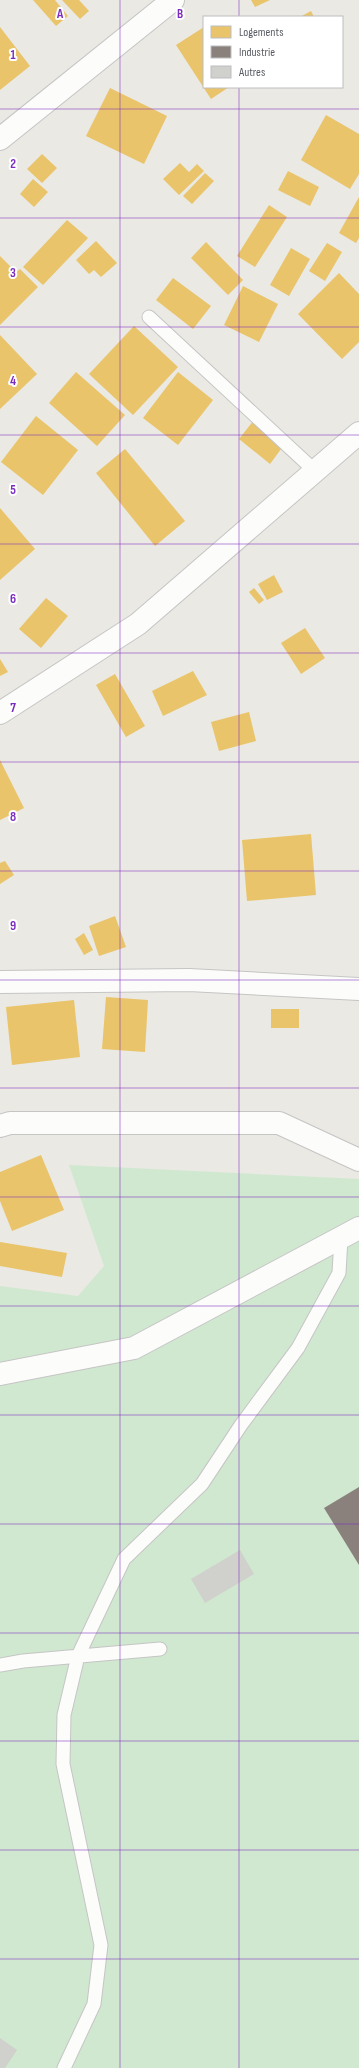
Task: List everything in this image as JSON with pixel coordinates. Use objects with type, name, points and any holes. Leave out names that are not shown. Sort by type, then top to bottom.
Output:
[{"type":"street","points":[[0,138],[173,0]]},
{"type":"street","points":[[0,713],[138,624],[359,433]]},
{"type":"street","points":[[0,982],[189,980],[359,989]]},
{"type":"street","points":[[0,1126],[10,1123],[279,1123],[359,1160]]},
{"type":"street","points":[[0,1374],[134,1348],[350,1233]]},
{"type":"lane","points":[[149,317],[315,471]]},
{"type":"lane","points":[[64,2068],[94,2004],[101,1945],[63,1764],[64,1715],[78,1656],[124,1558],[202,1484],[241,1425],[298,1348],[339,1273],[350,1233]]},
{"type":"lane","points":[[0,1665],[23,1661],[160,1649]]},
{"type":"green space","points":[[69,1165],[359,1179],[359,2068],[0,2068],[0,1286],[78,1296],[104,1266]]},
{"type":"building: Logements","points":[[33,0],[55,0],[68,16],[56,26]]},
{"type":"building: Logements","points":[[62,0],[79,0],[89,11],[80,19]]},
{"type":"building: Logements","points":[[251,0],[270,0],[255,7]]},
{"type":"building: Logements","points":[[311,11],[314,16],[302,16]]},
{"type":"building: Logements","points":[[0,27],[30,66],[0,90]]},
{"type":"building: Logements","points":[[203,28],[203,87],[176,45]]},
{"type":"building: Logements","points":[[110,88],[167,116],[144,164],[86,136]]},
{"type":"building: Logements","points":[[204,88],[228,88],[211,99]]},
{"type":"building: Logements","points":[[326,115],[359,134],[359,174],[350,189],[301,160]]},
{"type":"building: Logements","points":[[42,154],[57,168],[42,183],[27,169]]},
{"type":"building: Logements","points":[[180,163],[189,172],[197,164],[204,171],[179,195],[163,179]]},
{"type":"building: Logements","points":[[288,171],[319,187],[310,206],[278,190]]},
{"type":"building: Logements","points":[[205,173],[214,181],[192,204],[183,196]]},
{"type":"building: Logements","points":[[33,179],[48,192],[34,207],[20,194]]},
{"type":"building: Logements","points":[[359,197],[359,238],[356,243],[339,233]]},
{"type":"building: Logements","points":[[269,205],[287,217],[255,267],[237,256]]},
{"type":"building: Logements","points":[[67,220],[88,238],[43,285],[23,267]]},
{"type":"building: Logements","points":[[96,241],[117,263],[101,277],[94,270],[89,274],[76,260]]},
{"type":"building: Logements","points":[[206,242],[243,280],[228,295],[191,258]]},
{"type":"building: Logements","points":[[327,243],[342,252],[325,281],[309,271]]},
{"type":"building: Logements","points":[[291,248],[310,259],[289,296],[270,285]]},
{"type":"building: Logements","points":[[0,256],[16,272],[20,269],[38,287],[0,325]]},
{"type":"building: Logements","points":[[339,273],[359,294],[359,342],[342,359],[298,314]]},
{"type":"building: Logements","points":[[173,278],[211,306],[193,329],[156,300]]},
{"type":"building: Logements","points":[[243,286],[278,304],[259,342],[224,325]]},
{"type":"building: Logements","points":[[134,326],[178,367],[133,415],[89,374]]},
{"type":"building: Logements","points":[[0,335],[37,374],[0,409]]},
{"type":"building: Logements","points":[[76,372],[125,415],[97,446],[49,403]]},
{"type":"building: Logements","points":[[178,372],[213,400],[178,445],[143,418]]},
{"type":"building: Logements","points":[[36,416],[78,450],[43,495],[1,462]]},
{"type":"building: Logements","points":[[254,420],[284,445],[270,464],[239,439]]},
{"type":"building: Logements","points":[[125,449],[185,521],[155,546],[96,473]]},
{"type":"building: Logements","points":[[0,508],[35,549],[0,580]]},
{"type":"building: Logements","points":[[274,575],[283,592],[267,600],[258,584]]},
{"type":"building: Logements","points":[[254,588],[264,600],[259,604],[249,592]]},
{"type":"building: Logements","points":[[46,598],[68,616],[41,648],[19,629]]},
{"type":"building: Logements","points":[[305,628],[325,658],[301,674],[281,643]]},
{"type":"building: Logements","points":[[0,659],[8,672],[0,676]]},
{"type":"building: Logements","points":[[193,671],[207,695],[163,716],[152,691]]},
{"type":"building: Logements","points":[[115,674],[145,726],[126,737],[96,685]]},
{"type":"building: Logements","points":[[249,712],[256,741],[219,751],[211,722]]},
{"type":"building: Logements","points":[[0,760],[24,808],[0,820]]},
{"type":"building: Logements","points":[[311,834],[316,895],[247,901],[242,840]]},
{"type":"building: Logements","points":[[5,861],[14,875],[0,884],[0,863]]},
{"type":"building: Logements","points":[[115,916],[126,947],[99,956],[89,926]]},
{"type":"building: Logements","points":[[84,933],[93,950],[84,955],[75,939]]},
{"type":"building: Logements","points":[[106,997],[148,1000],[145,1052],[102,1049]]},
{"type":"building: Logements","points":[[74,1000],[80,1057],[12,1065],[6,1007]]},
{"type":"building: Logements","points":[[271,1009],[299,1009],[299,1028],[271,1028]]},
{"type":"building: Logements","points":[[41,1155],[64,1210],[12,1231],[0,1201],[0,1172]]},
{"type":"building: Logements","points":[[0,1242],[67,1253],[62,1277],[0,1266]]},
{"type":"building: Industrie","points":[[359,1487],[359,1565],[324,1508]]},
{"type":"building: Autres","points":[[240,1550],[254,1574],[205,1603],[191,1579]]},
{"type":"building: Autres","points":[[0,2038],[17,2050],[5,2068],[0,2068]]}]
